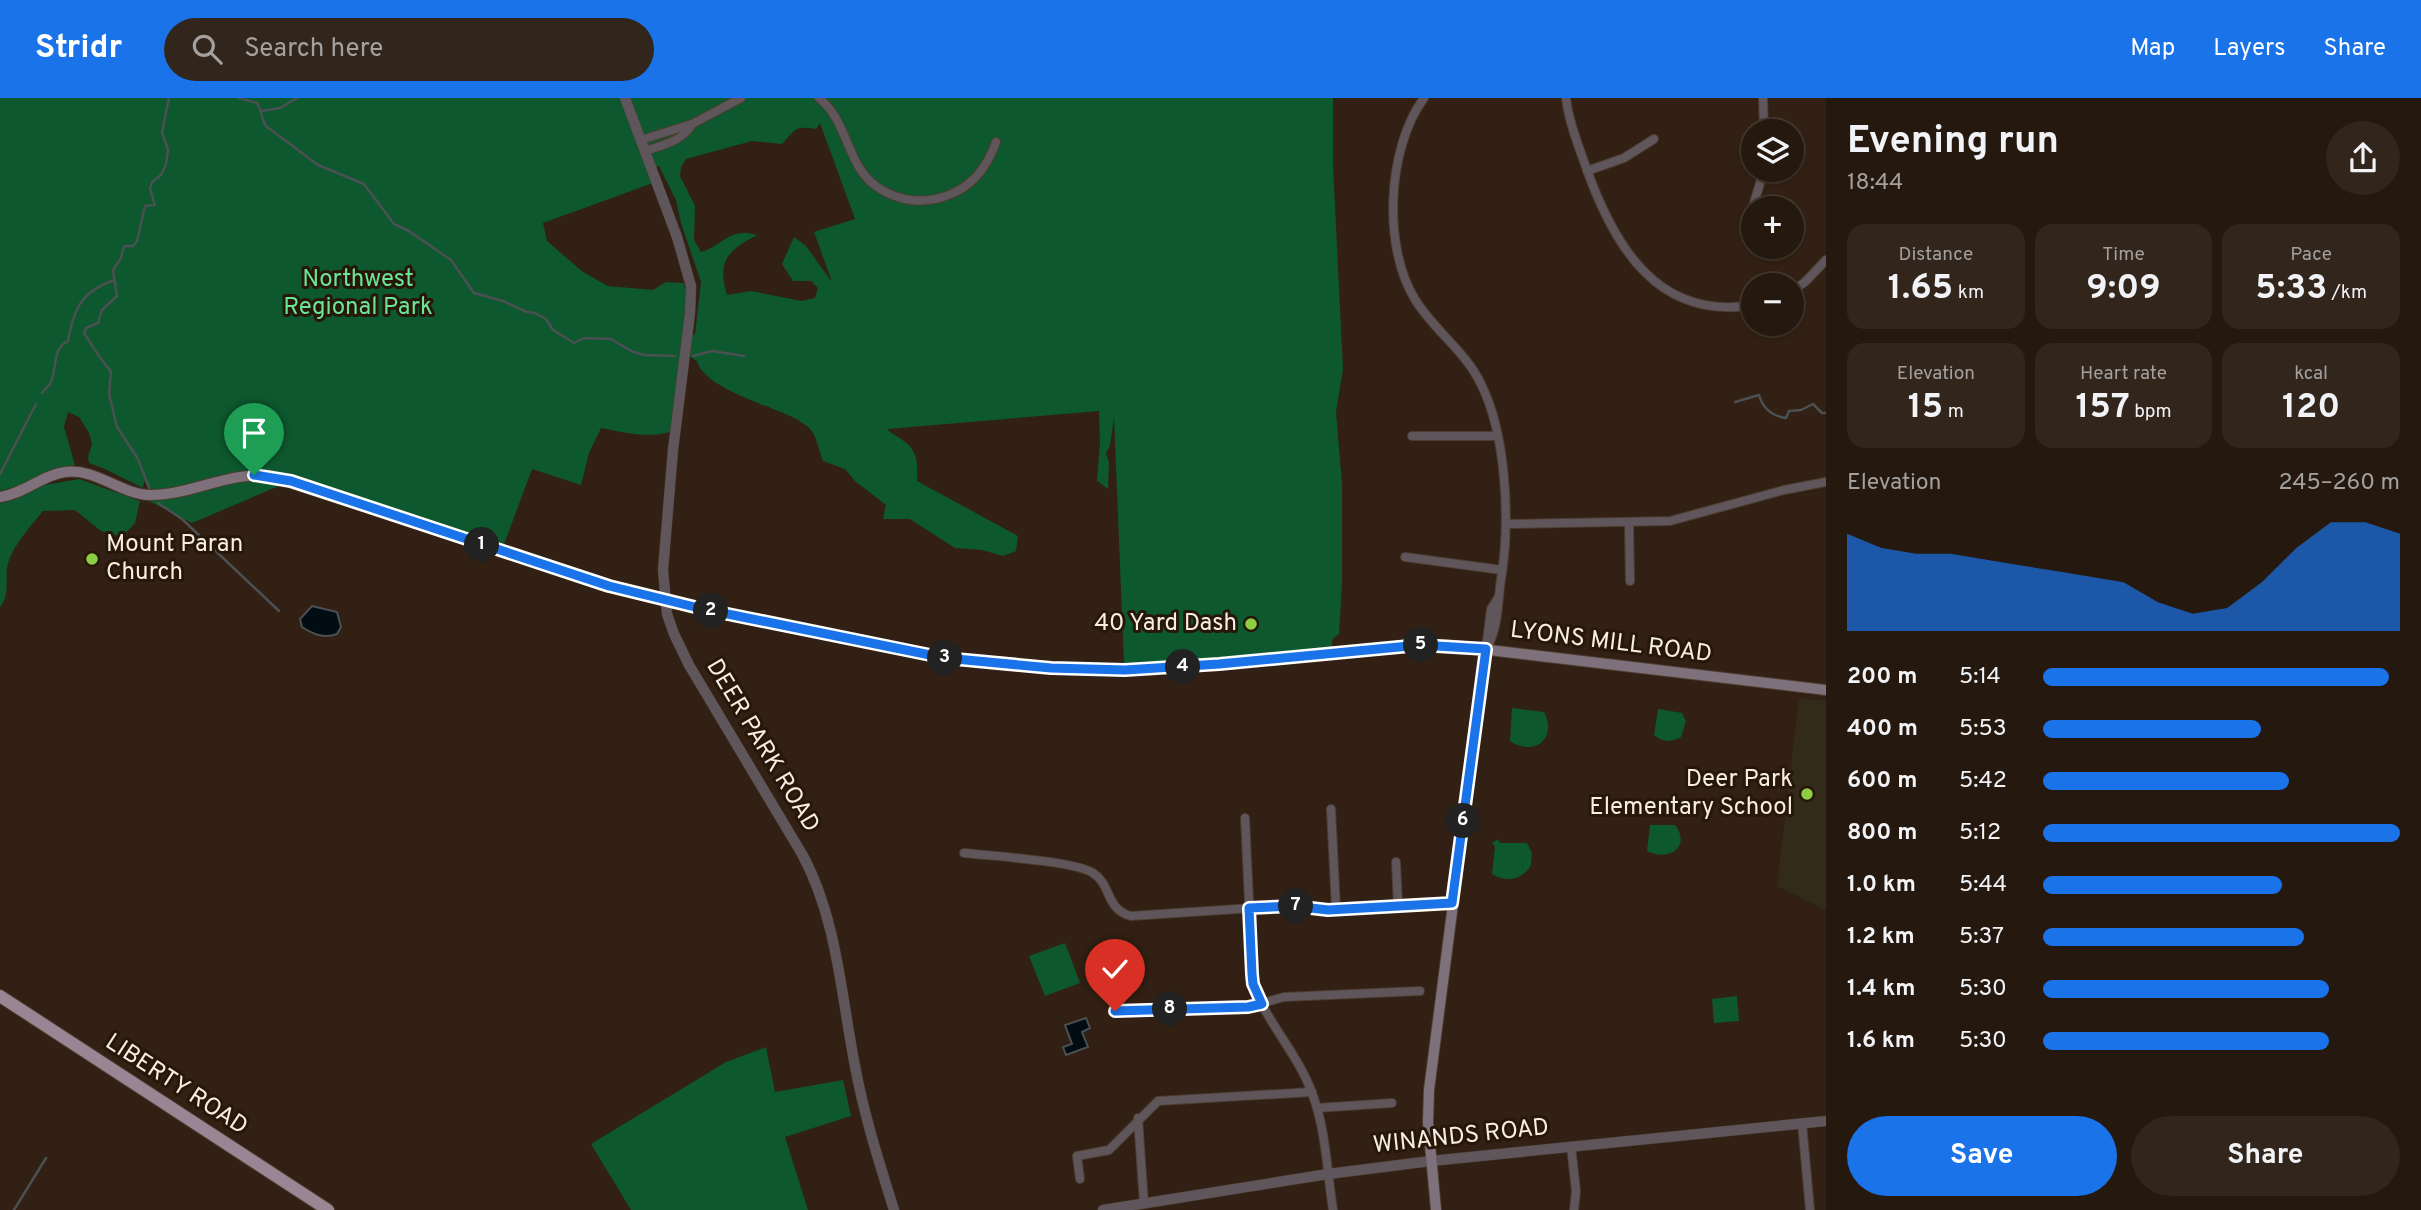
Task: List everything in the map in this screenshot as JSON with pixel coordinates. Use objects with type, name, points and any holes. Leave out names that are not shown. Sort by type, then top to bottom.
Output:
[{"type":"main road","name":"LYONS MILL ROAD","points":[[0,497],[65,472],[86,474],[150,495],[175,492],[236,476],[270,476],[568,574],[665,600],[926,654],[1064,669],[1189,667],[1420,645],[1486,649],[1826,690]]},
{"type":"main road","points":[[1436,1210],[1431,1161],[1429,1090],[1486,649]]},
{"type":"main road","name":"LIBERTY ROAD","points":[[0,996],[328,1210]]},
{"type":"street","name":"DEER PARK ROAD","points":[[625,98],[684,255],[691,286],[664,546],[665,600],[670,623],[684,655],[797,844],[820,891],[831,934],[863,1109],[894,1210]]},
{"type":"street","points":[[641,140],[692,124],[741,98]]},
{"type":"street","points":[[819,98],[836,117],[863,175],[879,188],[904,199],[931,200],[963,188],[982,170],[996,142]]},
{"type":"street","points":[[1424,98],[1408,126],[1401,146],[1394,205],[1395,248],[1406,282],[1415,299],[1473,370],[1494,419],[1504,488],[1506,524],[1497,598],[1499,610],[1493,638],[1486,649]]},
{"type":"street","points":[[1566,98],[1587,171],[1600,204],[1618,240],[1640,268],[1663,289],[1701,305],[1741,307]]},
{"type":"street","points":[[1763,98],[1764,119]]},
{"type":"street","points":[[645,152],[679,139],[688,132],[692,124]]},
{"type":"street","points":[[1587,171],[1624,158],[1654,139]]},
{"type":"street","points":[[1804,283],[1826,260]]},
{"type":"street","points":[[1412,436],[1497,436]]},
{"type":"street","points":[[1506,524],[1670,522],[1784,490],[1826,482]]},
{"type":"street","points":[[1629,523],[1630,581]]},
{"type":"street","points":[[1405,557],[1502,570]]},
{"type":"street","points":[[1331,809],[1336,909]]},
{"type":"street","points":[[1245,818],[1253,984],[1312,1092],[1317,1108],[1333,1210]]},
{"type":"street","points":[[964,853],[1073,866],[1092,872],[1104,884],[1117,909],[1131,916],[1294,906],[1336,909],[1452,903]]},
{"type":"street","points":[[1396,862],[1398,906]]},
{"type":"street","points":[[1115,1011],[1248,1007],[1284,997],[1420,991]]},
{"type":"street","points":[[1080,1179],[1077,1156],[1109,1150],[1138,1118],[1153,1104],[1162,1100],[1312,1092]]},
{"type":"street","points":[[1317,1108],[1392,1103]]},
{"type":"street","points":[[1138,1118],[1144,1204]]},
{"type":"street","name":"WINANDS ROAD","points":[[1102,1210],[1328,1174],[1431,1161],[1826,1121]]},
{"type":"street","points":[[1802,1123],[1810,1210]]},
{"type":"street","points":[[1571,1146],[1576,1191],[1574,1210]]},
{"type":"shaded area","points":[[312,606],[337,612],[341,627],[337,634],[319,635],[302,627],[300,619]]},
{"type":"shaded area","name":"Deer Park Elementary School","points":[[1799,698],[1826,701],[1826,910],[1777,886]]},
{"type":"shaded area","points":[[1086,1018],[1090,1028],[1082,1032],[1088,1047],[1066,1055],[1063,1047],[1072,1044],[1065,1025]]},
{"type":"green space","name":"Northwest Regional Park","points":[[0,98],[1333,98],[1333,165],[1343,369],[1336,412],[1342,484],[1342,584],[1339,634],[1332,640],[1332,649],[1124,664],[1114,417],[1110,446],[1106,453],[1109,462],[1108,489],[1097,481],[1099,411],[887,429],[907,443],[914,452],[917,481],[1018,536],[1016,551],[1003,556],[982,550],[955,548],[910,519],[883,519],[886,505],[855,481],[845,469],[823,461],[815,437],[808,427],[725,388],[712,380],[702,371],[697,361],[689,356],[692,335],[695,334],[701,282],[676,200],[659,166],[648,169],[653,183],[543,223],[547,241],[583,272],[608,286],[653,290],[666,282],[684,283],[684,324],[670,432],[644,435],[601,428],[589,453],[581,485],[532,469],[503,547],[264,470],[235,472],[159,491],[149,488],[145,479],[143,488],[89,463],[92,444],[89,433],[79,417],[68,412],[64,427],[75,465],[54,468],[18,486],[0,491]],"holes":[[[820,123],[855,219],[814,232],[832,282],[806,246],[794,237],[782,264],[793,281],[811,281],[818,288],[815,298],[801,301],[751,291],[727,295],[723,274],[727,258],[738,246],[757,235],[740,233],[701,252],[694,240],[695,206],[680,176],[681,167],[686,159],[752,141],[782,144],[796,130],[816,129]]]},
{"type":"green space","points":[[259,478],[286,483],[192,523],[143,498],[227,482]]},
{"type":"green space","points":[[79,479],[140,501],[135,523],[122,537],[101,531],[75,510],[43,511],[14,549],[8,563],[5,597],[0,607],[0,502],[6,502],[45,485]]},
{"type":"green space","points":[[1512,708],[1544,712],[1548,730],[1541,743],[1527,747],[1510,741]]},
{"type":"green space","points":[[1658,709],[1682,713],[1686,721],[1681,737],[1668,741],[1654,735]]},
{"type":"green space","points":[[1650,825],[1675,825],[1680,833],[1679,846],[1663,855],[1647,851]]},
{"type":"green space","points":[[1498,839],[1500,843],[1527,843],[1532,853],[1531,865],[1519,877],[1509,879],[1492,874],[1495,847],[1492,843]]},
{"type":"green space","points":[[1065,943],[1080,983],[1045,996],[1029,956]]},
{"type":"green space","points":[[1737,996],[1739,1021],[1714,1023],[1712,999]]},
{"type":"green space","points":[[766,1047],[775,1092],[843,1080],[851,1116],[785,1137],[808,1210],[631,1210],[591,1144],[726,1062]]},
{"type":"waterway","points":[[149,488],[138,459],[117,427],[109,394],[111,371],[84,333],[86,328],[98,323],[102,310],[117,296],[113,270],[121,258],[124,246],[133,246],[137,241],[145,206],[155,205],[150,189],[166,164],[168,150],[162,132],[169,98]]},
{"type":"waterway","points":[[239,98],[257,103],[266,126],[318,165],[364,184],[394,224],[451,260],[474,293],[535,313],[546,319],[553,330],[574,343],[584,338],[611,339],[644,355],[675,356]]},
{"type":"waterway","points":[[261,111],[280,108],[297,98]]},
{"type":"waterway","points":[[42,393],[50,384],[59,349],[68,341],[76,310],[94,290],[114,280]]},
{"type":"waterway","points":[[693,356],[712,351],[744,356]]},
{"type":"waterway","points":[[1735,402],[1759,395],[1766,408],[1781,417],[1786,418],[1789,411],[1801,410],[1813,404],[1822,413],[1826,413]]},
{"type":"waterway","points":[[0,474],[36,404]]},
{"type":"waterway","points":[[158,503],[182,519],[279,611]]},
{"type":"waterway","points":[[14,1210],[46,1158]]},
{"type":"place","name":"Mount Paran Church","points":[[92,559]]},
{"type":"place","name":"40 Yard Dash","points":[[1251,624]]},
{"type":"place","name":"Deer Park Elementary School","points":[[1807,794]]},
{"type":"route","points":[[254,475],[291,481],[609,586],[703,609],[945,658],[1076,670],[1125,670],[1420,645],[1486,649],[1452,903],[1328,910],[1301,906],[1249,908],[1253,984],[1262,1004],[1248,1007],[1115,1011]]}]
